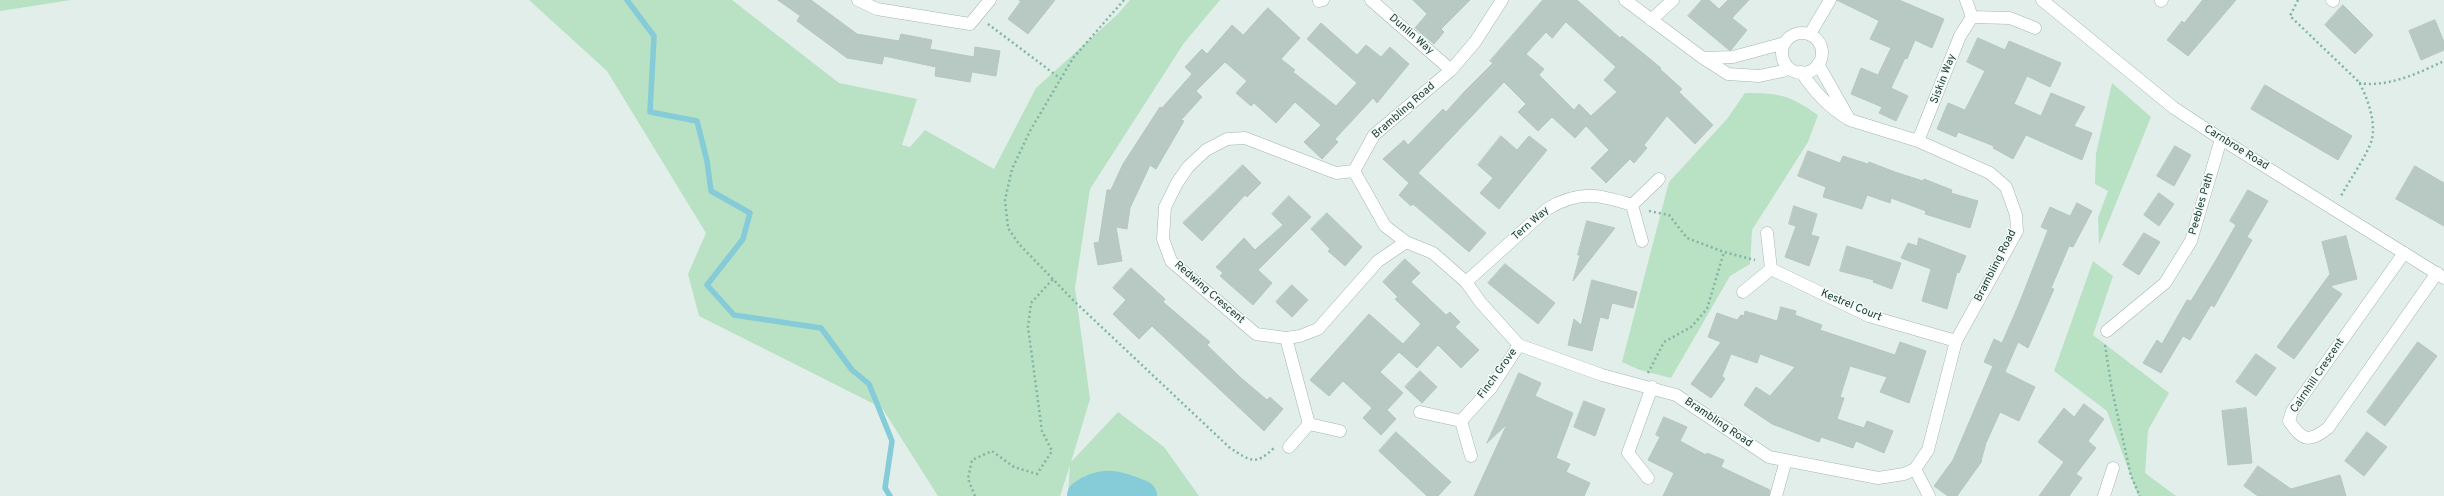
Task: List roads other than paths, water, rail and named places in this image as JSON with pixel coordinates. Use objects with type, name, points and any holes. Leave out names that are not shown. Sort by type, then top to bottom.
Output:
[{"type":"street","points":[[858,0],[877,9],[970,24],[978,17],[990,0]]},
{"type":"street","name":"Dunlin Way","points":[[1371,0],[1451,70]]},
{"type":"street","name":"Brambling Road","points":[[1502,0],[1475,42],[1451,70],[1374,135],[1354,171],[1385,226],[1406,242],[1433,253],[1466,282],[1481,303],[1519,345],[1602,374],[1676,395],[1769,457],[1878,478],[1904,474],[1915,469],[1928,450],[1956,341],[2017,231],[2016,215],[2006,187],[1990,173],[1918,142],[1850,120],[1826,103],[1801,72]]},
{"type":"street","points":[[1625,0],[1703,58],[1728,74],[1759,76],[1783,70],[1788,67]]},
{"type":"street","points":[[1651,20],[1673,0]]},
{"type":"street","points":[[1810,34],[1830,0]]},
{"type":"street","points":[[1966,0],[1972,17],[2010,18],[2035,28]]},
{"type":"street","name":"Carnbroe Road","points":[[2042,0],[2174,108],[2221,140],[2440,275]]},
{"type":"street","name":"Siskin Way","points":[[1918,142],[1960,36],[1972,17]]},
{"type":"street","points":[[1798,33],[1810,34],[1816,38],[1821,47],[1822,54],[1818,64],[1813,69],[1801,72],[1788,67],[1783,58],[1785,43],[1789,38],[1798,33]]},
{"type":"street","points":[[1703,58],[1733,57],[1785,43]]},
{"type":"street","points":[[1818,64],[1850,120]]},
{"type":"street","name":"Redwing Crescent","points":[[1354,171],[1336,173],[1245,138],[1227,139],[1206,150],[1188,167],[1177,183],[1165,206],[1163,240],[1171,261],[1256,334],[1286,338],[1300,336],[1318,329],[1378,261],[1406,242]]},
{"type":"street","name":"Peebles Path","points":[[2107,331],[2164,283],[2191,241],[2221,140]]},
{"type":"street","points":[[1642,241],[1632,205],[1659,179]]},
{"type":"street","name":"Tern Way","points":[[1466,282],[1547,209],[1560,201],[1578,195],[1609,198],[1632,205]]},
{"type":"street","points":[[1743,292],[1771,269],[1767,233]]},
{"type":"street","name":"Cairnhill Crescent","points":[[2404,253],[2292,411],[2289,421],[2297,433],[2304,438],[2314,439],[2328,428],[2440,275]]},
{"type":"street","name":"Kestrel Court","points":[[1771,269],[1868,316],[1956,341]]},
{"type":"street","points":[[1286,338],[1309,424]]},
{"type":"street","name":"Finch Grove","points":[[1461,421],[1491,388],[1519,345]]},
{"type":"street","points":[[1648,386],[1628,453],[1648,478]]},
{"type":"street","points":[[1420,412],[1461,421],[1470,456]]},
{"type":"street","points":[[1309,424],[1340,431]]},
{"type":"street","points":[[1288,447],[1309,424]]},
{"type":"street","points":[[1776,496],[1786,460]]},
{"type":"street","points":[[2104,496],[2112,468]]},
{"type":"street","points":[[1915,469],[1929,496]]},
{"type":"waterway","points":[[627,0],[654,36],[650,112],[697,121],[707,161],[711,191],[750,213],[743,239],[707,285],[734,315],[821,328],[852,370],[869,384],[892,441],[885,488],[890,496]]},
{"type":"waterway","points":[[1083,496],[1098,488],[1105,487],[1119,488],[1141,496]]}]
